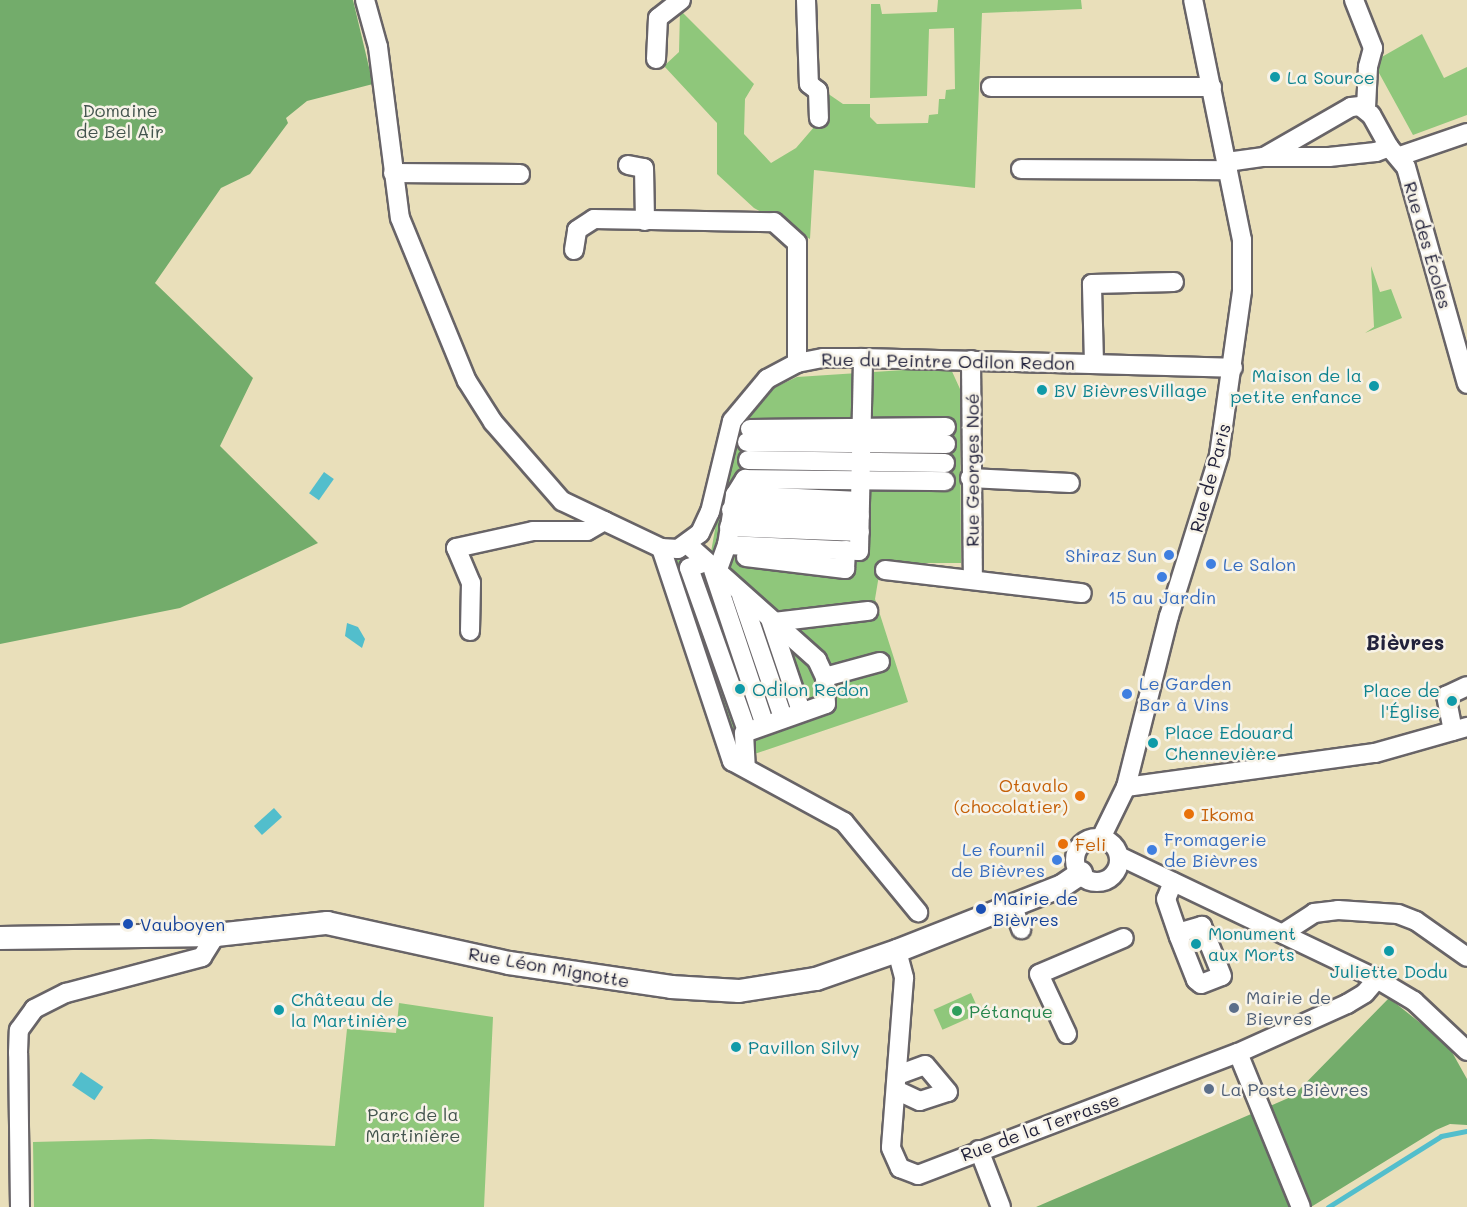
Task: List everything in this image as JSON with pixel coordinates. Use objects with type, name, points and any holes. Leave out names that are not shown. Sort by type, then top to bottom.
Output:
[{"type":"main road","name":"Rue Léon Mignotte","points":[[0,938],[216,935],[327,923],[509,963],[671,987],[739,991],[816,979],[897,951],[1062,886],[1081,873]]},
{"type":"street","points":[[365,0],[378,47],[400,218],[467,381],[493,422],[548,488],[562,501],[661,548],[678,549],[687,544],[770,556]]},
{"type":"street","points":[[656,59],[658,18],[681,0]]},
{"type":"street","points":[[806,0],[809,84],[818,91],[819,118]]},
{"type":"street","name":"Rue de Paris","points":[[1101,838],[1126,787],[1168,616],[1219,455],[1233,368],[1243,263],[1228,166],[1193,0]]},
{"type":"street","points":[[1264,157],[1351,107],[1366,108],[1368,67],[1373,48],[1354,0]]},
{"type":"street","points":[[991,87],[1212,87]]},
{"type":"street","name":"Rue des Écoles","points":[[1366,108],[1394,151],[1467,384]]},
{"type":"street","points":[[1021,169],[1228,166],[1264,157],[1329,157],[1394,151],[1467,133]]},
{"type":"street","points":[[628,165],[644,168],[645,221]]},
{"type":"street","points":[[393,173],[520,174]]},
{"type":"street","points":[[574,250],[577,230],[594,219],[774,222],[797,243],[797,363]]},
{"type":"street","points":[[1094,363],[1092,284],[1174,282]]},
{"type":"street","name":"Rue du Peintre Odilon Redon","points":[[687,544],[705,524],[732,421],[767,379],[797,363],[823,358],[863,358],[1233,368]]},
{"type":"street","points":[[747,731],[689,568],[770,556],[859,551],[863,358]]},
{"type":"street","name":"Rue Georges Noé","points":[[972,360],[970,478],[973,579]]},
{"type":"street","points":[[945,454],[862,444],[748,444],[862,444],[945,454]]},
{"type":"street","points":[[732,511],[745,479],[861,481],[945,454]]},
{"type":"street","points":[[970,478],[1070,483]]},
{"type":"street","points":[[732,511],[860,516]]},
{"type":"street","points":[[732,511],[860,516]]},
{"type":"street","points":[[732,511],[770,556],[765,725]]},
{"type":"street","points":[[470,631],[471,583],[456,548],[534,531],[587,531],[604,521]]},
{"type":"street","points":[[661,548],[732,761],[844,822],[918,912]]},
{"type":"street","points":[[740,593],[770,556]]},
{"type":"street","points":[[885,570],[1082,593]]},
{"type":"street","points":[[740,593],[817,660],[825,677],[826,704],[747,731],[742,736],[746,767]]},
{"type":"street","points":[[740,593],[783,718]]},
{"type":"street","points":[[771,620],[868,611]]},
{"type":"street","points":[[771,620],[801,711]]},
{"type":"street","points":[[825,677],[880,662]]},
{"type":"street","points":[[1126,787],[1375,753],[1460,729],[1446,696],[1467,686]]},
{"type":"street","points":[[1164,879],[1112,876],[1095,881],[1081,873],[1076,861],[1079,848],[1090,839],[1101,838],[1113,844],[1119,856],[1164,879],[1285,932],[1377,979],[1414,1001],[1467,1051]]},
{"type":"street","points":[[1112,876],[1119,856]]},
{"type":"street","points":[[1164,879],[1166,899],[1178,933]]},
{"type":"street","points":[[1012,905],[1021,929]]},
{"type":"street","points":[[1285,932],[1314,913],[1338,910],[1398,914],[1422,925],[1467,957]]},
{"type":"street","points":[[20,1207],[19,1030],[34,1009],[66,993],[202,957],[216,935]]},
{"type":"street","points":[[1067,1034],[1039,974],[1124,938]]},
{"type":"street","name":"Rue de la Terrasse","points":[[897,951],[904,978],[891,1148],[906,1173],[918,1174],[1238,1053],[1347,1004],[1365,993],[1377,979]]},
{"type":"street","points":[[1238,1053],[1301,1206]]},
{"type":"street","points":[[979,1150],[1001,1207]]},
{"type":"green space","name":"Domaine de Bel Air","points":[[0,0],[353,0],[373,84],[307,101],[286,118],[288,123],[250,174],[221,188],[155,283],[253,378],[220,446],[318,543],[180,608],[0,644]]},
{"type":"green space","points":[[938,0],[1081,0],[1082,9],[982,13],[975,188],[814,170],[810,239],[754,208],[717,174],[717,123],[664,66],[679,52],[680,10],[754,84],[745,99],[744,134],[771,163],[796,148],[827,112],[827,93],[843,104],[870,104],[870,117],[877,124],[928,123],[929,115],[938,114],[939,99],[945,99],[946,90],[955,89],[954,28],[929,29],[927,96],[870,98],[871,4],[880,4],[882,14],[937,12]]},
{"type":"green space","points":[[1422,34],[1444,78],[1467,67],[1467,115],[1413,135],[1373,62]]},
{"type":"green space","points":[[1371,266],[1380,292],[1391,289],[1402,318],[1365,333],[1374,327]]},
{"type":"green space","points":[[950,367],[960,389],[961,563],[881,563],[875,599],[908,702],[737,760],[670,562],[676,555],[700,556],[711,552],[730,445],[746,415],[765,392],[797,377]]},
{"type":"green space","name":"Pétanque","points":[[971,993],[980,1013],[942,1030],[934,1010]]},
{"type":"green space","points":[[1389,998],[1448,1045],[1467,1079],[1467,1125],[1450,1124],[1436,1130],[1311,1207],[1036,1207],[1293,1096]]},
{"type":"green space","name":"Parc de la Martinière","points":[[399,1003],[493,1017],[484,1207],[34,1207],[33,1142],[151,1139],[335,1146],[347,1029],[396,1033]]},
{"type":"water","points":[[324,472],[334,479],[319,500],[309,493]]},
{"type":"water","points":[[347,623],[358,627],[365,639],[362,648],[345,636]]},
{"type":"water","points":[[274,808],[282,817],[262,835],[254,826]]},
{"type":"water","points":[[81,1072],[103,1087],[94,1100],[72,1085]]},
{"type":"waterway","points":[[1328,1207],[1441,1136],[1467,1131]]},
{"type":"place","name":"La Source","points":[[1275,77]]},
{"type":"place","name":"Maison de la petite enfance","points":[[1374,386]]},
{"type":"place","name":"BV BièvresVillage","points":[[1042,390]]},
{"type":"place","name":"Shiraz Sun","points":[[1169,555]]},
{"type":"place","name":"Le Salon","points":[[1211,564]]},
{"type":"place","name":"15 au Jardin","points":[[1162,577]]},
{"type":"place","name":"Odilon Redon","points":[[740,689]]},
{"type":"place","name":"Le Garden Bar à Vins","points":[[1127,694]]},
{"type":"place","name":"Place de l'Église","points":[[1452,701]]},
{"type":"place","name":"Place Edouard Chennevière","points":[[1153,743]]},
{"type":"place","name":"Otavalo (chocolatier)","points":[[1080,796]]},
{"type":"place","name":"Ikoma","points":[[1189,814]]},
{"type":"place","name":"Feli","points":[[1063,844]]},
{"type":"place","name":"Fromagerie de Bièvres","points":[[1152,850]]},
{"type":"place","name":"Le fournil de Bièvres","points":[[1057,860]]},
{"type":"place","name":"Mairie de Bièvres","points":[[981,909]]},
{"type":"place","name":"Vauboyen","points":[[128,924]]},
{"type":"place","name":"Monument aux Morts","points":[[1196,944]]},
{"type":"place","name":"Juliette Dodu","points":[[1389,951]]},
{"type":"place","name":"Mairie de Bievres","points":[[1234,1008]]},
{"type":"place","name":"Château de la Martinière","points":[[279,1010]]},
{"type":"place","name":"Pétanque","points":[[957,1011]]},
{"type":"place","name":"Pavillon Silvy","points":[[736,1047]]},
{"type":"place","name":"La Poste Bièvres","points":[[1209,1089]]},
{"type":"district","name":"Bièvres","points":[[1405,642]]}]
